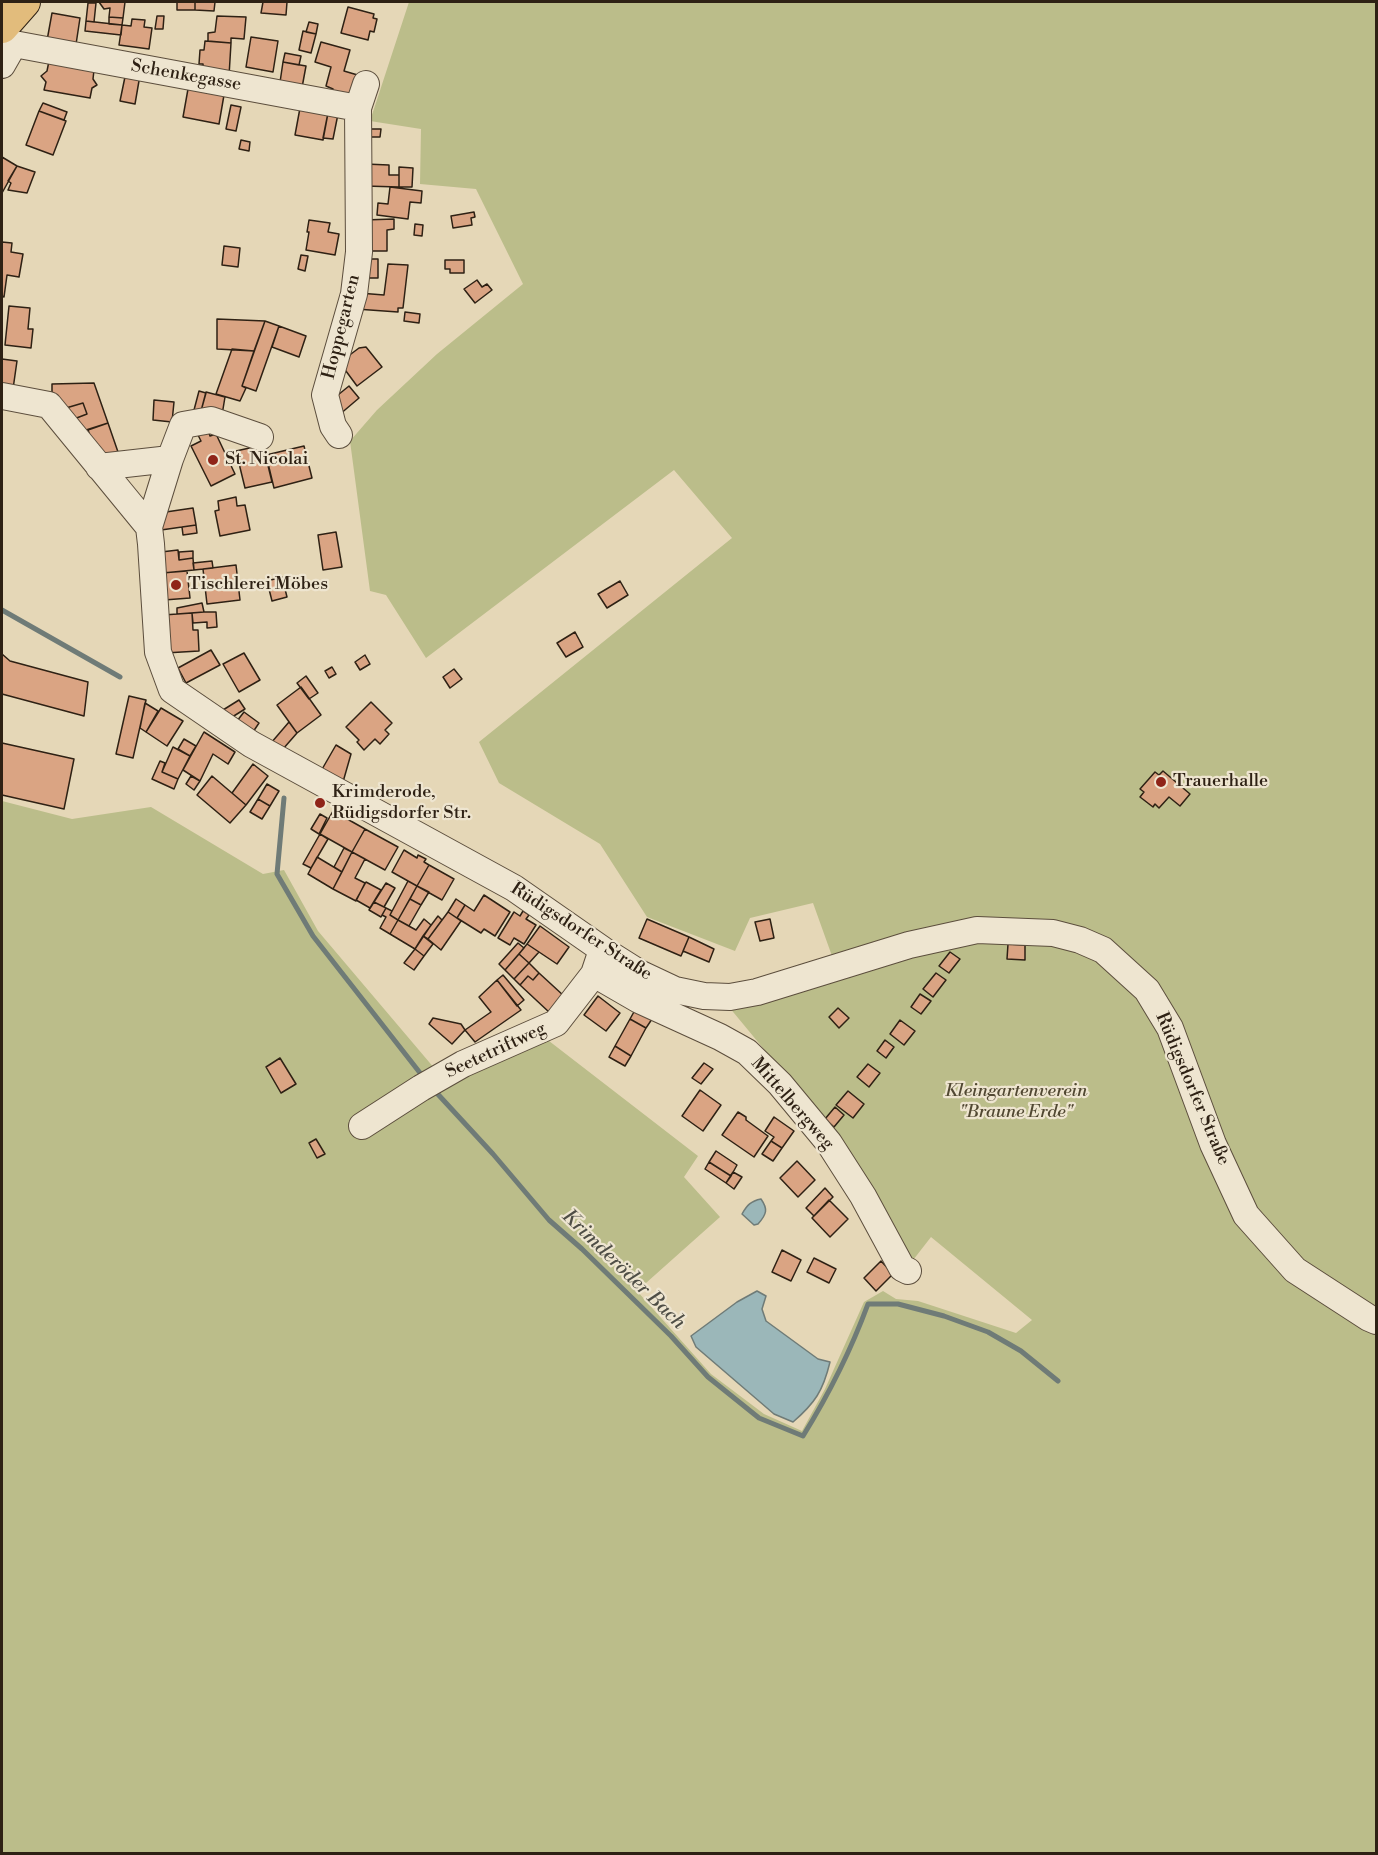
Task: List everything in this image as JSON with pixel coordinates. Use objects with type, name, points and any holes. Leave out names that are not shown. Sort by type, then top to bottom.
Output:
[{"type":"main road","points":[[6,45],[24,2]]},
{"type":"street","name":"Schenkegasse","points":[[6,45],[362,96]]},
{"type":"street","name":"Hoppegarten","points":[[339,435],[333,426],[325,395],[354,294],[359,252],[362,96]]},
{"type":"street","points":[[2,396],[49,405],[149,527]]},
{"type":"street","points":[[149,527],[183,425],[211,420],[260,437]]},
{"type":"street","points":[[99,467],[170,459]]},
{"type":"street","name":"Rüdigsdorfer Straße","points":[[149,527],[158,652],[172,690],[251,744],[514,888],[598,962],[641,974],[675,990],[704,996],[730,997],[757,992],[909,945],[977,930],[1053,933],[1080,940],[1103,950],[1147,990],[1170,1028],[1213,1144],[1246,1215],[1295,1270],[1368,1318],[1377,1321]]},
{"type":"street","name":"Seetetriftweg","points":[[362,1126],[463,1064],[556,1023],[598,962]]},
{"type":"street","name":"Mittelbergweg","points":[[598,962],[639,1000],[720,1037],[747,1052],[780,1084],[829,1143],[863,1196],[902,1268],[908,1271]]},
{"type":"green space","name":"Kleingartenverein \"Braune Erde\"","points":[[409,2],[1376,2],[1376,1853],[2,1854],[2,801],[72,819],[151,807],[263,874],[284,870],[318,931],[446,1082],[540,1034],[698,1156],[684,1177],[720,1217],[637,1291],[711,1374],[764,1414],[802,1431],[825,1389],[864,1302],[883,1291],[896,1299],[918,1301],[1016,1333],[1032,1320],[931,1237],[910,1264],[834,1134],[710,984],[741,984],[832,956],[813,903],[750,918],[735,951],[647,917],[600,844],[499,783],[479,742],[732,538],[674,470],[426,658],[386,595],[370,591],[350,441],[377,410],[437,354],[523,284],[476,189],[420,184],[421,129],[370,121]]},
{"type":"water","points":[[761,1199],[766,1209],[765,1214],[758,1224],[754,1225],[742,1214],[750,1204]]},
{"type":"water","points":[[757,1291],[766,1296],[762,1309],[766,1321],[818,1359],[830,1362],[817,1396],[793,1422],[774,1414],[696,1347],[691,1336],[737,1302]]},
{"type":"building","points":[[99,2],[125,2],[123,18],[109,17],[110,8],[104,9]]},
{"type":"building","points":[[177,2],[195,2],[195,10],[177,10]]},
{"type":"building","points":[[195,2],[215,2],[214,11],[195,10]]},
{"type":"building","points":[[263,2],[287,2],[286,15],[261,13]]},
{"type":"building","points":[[88,3],[96,3],[94,22],[86,21]]},
{"type":"building","points":[[348,7],[374,14],[373,18],[377,19],[374,32],[370,31],[368,40],[341,33]]},
{"type":"building","points":[[52,13],[80,18],[75,51],[46,46]]},
{"type":"building","points":[[157,16],[164,16],[163,29],[155,29]]},
{"type":"building","points":[[217,16],[246,17],[244,39],[231,38],[231,43],[208,41],[208,33],[215,32]]},
{"type":"building","points":[[109,17],[123,18],[122,25],[109,24]]},
{"type":"building","points":[[132,19],[145,20],[144,27],[152,28],[149,49],[119,45],[122,25],[131,26]]},
{"type":"building","points":[[86,21],[122,25],[121,35],[85,31]]},
{"type":"building","points":[[309,22],[318,24],[316,34],[306,32]]},
{"type":"building","points":[[303,31],[316,34],[311,53],[299,50]]},
{"type":"building","points":[[251,37],[278,41],[273,72],[246,67]]},
{"type":"building","points":[[205,41],[231,43],[229,76],[203,74],[203,64],[199,64],[200,50],[204,50]]},
{"type":"building","points":[[321,42],[350,50],[344,71],[361,76],[353,102],[331,95],[333,89],[326,86],[331,67],[315,62]]},
{"type":"building","points":[[285,53],[301,56],[299,65],[283,62]]},
{"type":"building","points":[[49,61],[94,70],[93,79],[97,85],[92,88],[90,98],[44,90],[46,82],[41,76],[47,71]]},
{"type":"building","points":[[283,62],[306,66],[301,93],[279,89]]},
{"type":"building","points":[[126,72],[140,75],[135,104],[120,101]]},
{"type":"building","points":[[188,89],[224,95],[219,124],[183,117]]},
{"type":"building","points":[[43,103],[67,112],[64,120],[39,111]]},
{"type":"building","points":[[231,105],[241,107],[236,131],[226,129]]},
{"type":"building","points":[[300,108],[328,113],[323,140],[295,135]]},
{"type":"building","points":[[39,111],[66,121],[53,155],[26,145]]},
{"type":"building","points":[[328,113],[338,114],[333,139],[323,138]]},
{"type":"building","points":[[365,129],[381,129],[380,137],[365,137]]},
{"type":"building","points":[[241,140],[250,142],[249,151],[239,149]]},
{"type":"building","points":[[2,157],[17,166],[2,193]]},
{"type":"building","points":[[365,164],[389,165],[389,175],[399,175],[399,187],[365,186]]},
{"type":"building","points":[[17,166],[35,172],[27,193],[8,190],[11,183],[8,181]]},
{"type":"building","points":[[399,167],[413,168],[412,187],[399,187]]},
{"type":"building","points":[[390,187],[422,191],[421,203],[410,202],[408,219],[377,215],[378,203],[388,204]]},
{"type":"building","points":[[474,212],[475,217],[471,218],[472,225],[453,228],[451,216]]},
{"type":"building","points":[[394,219],[394,229],[387,230],[387,251],[365,251],[364,220]]},
{"type":"building","points":[[309,220],[330,223],[328,232],[339,234],[335,255],[306,250]]},
{"type":"building","points":[[415,224],[423,225],[422,236],[414,235]]},
{"type":"building","points":[[2,242],[12,243],[11,252],[23,254],[19,277],[7,275],[4,297],[2,296]]},
{"type":"building","points":[[224,246],[240,248],[238,267],[222,265]]},
{"type":"building","points":[[301,255],[308,256],[305,271],[298,269]]},
{"type":"building","points":[[367,259],[378,259],[378,278],[367,278]]},
{"type":"building","points":[[445,260],[464,260],[464,273],[450,273],[450,269],[445,269]]},
{"type":"building","points":[[388,264],[408,265],[403,308],[398,308],[398,312],[356,309],[359,293],[384,295]]},
{"type":"building","points":[[477,280],[482,287],[487,284],[492,290],[475,303],[464,289]]},
{"type":"building","points":[[9,306],[30,308],[28,329],[33,329],[31,348],[5,345]]},
{"type":"building","points":[[405,312],[420,314],[419,323],[404,321]]},
{"type":"building","points":[[217,319],[265,321],[254,351],[217,349]]},
{"type":"building","points":[[265,321],[279,326],[256,391],[242,386]]},
{"type":"building","points":[[279,326],[306,336],[299,357],[272,347]]},
{"type":"building","points":[[366,347],[382,367],[357,386],[343,367],[343,360],[359,348]]},
{"type":"building","points":[[232,349],[254,351],[242,386],[246,388],[240,401],[216,394]]},
{"type":"building","points":[[2,359],[17,361],[13,389],[2,387]]},
{"type":"building","points":[[94,383],[108,423],[83,431],[74,419],[87,414],[83,403],[66,408],[52,393],[52,384]]},
{"type":"building","points":[[349,386],[359,398],[339,415],[333,399]]},
{"type":"building","points":[[199,391],[206,393],[201,411],[194,410]]},
{"type":"building","points":[[206,392],[225,397],[222,415],[201,411]]},
{"type":"building","points":[[154,400],[174,402],[172,422],[153,420]]},
{"type":"building","points":[[83,403],[87,414],[74,419],[66,408]]},
{"type":"building","points":[[108,423],[118,452],[98,459],[88,430]]},
{"type":"building","name":"St. Nicolai","points":[[208,430],[210,436],[216,434],[235,474],[211,486],[191,446],[201,441],[198,435]]},
{"type":"building","points":[[263,445],[272,482],[245,488],[236,451]]},
{"type":"building","points":[[304,446],[312,478],[274,488],[266,455]]},
{"type":"building","points":[[236,497],[237,506],[245,505],[250,530],[220,536],[215,511],[219,510],[218,501]]},
{"type":"building","points":[[193,508],[196,525],[161,530],[159,513]]},
{"type":"building","points":[[196,525],[197,533],[183,535],[182,527]]},
{"type":"building","points":[[336,532],[342,567],[323,570],[318,535]]},
{"type":"building","points":[[178,550],[179,560],[193,558],[194,570],[163,573],[161,552]]},
{"type":"building","points":[[193,551],[193,558],[179,560],[179,552]]},
{"type":"building","points":[[212,561],[213,568],[194,570],[193,563]]},
{"type":"building","points":[[236,565],[240,600],[207,604],[203,569]]},
{"type":"building","name":"Tischlerei Möbes","points":[[187,571],[190,598],[164,600],[161,573]]},
{"type":"building","points":[[282,577],[287,597],[272,601],[267,581]]},
{"type":"building","points":[[620,581],[628,595],[607,608],[598,594]]},
{"type":"building","points":[[202,603],[204,612],[177,614],[177,608]]},
{"type":"building","points":[[216,612],[217,627],[207,628],[207,622],[193,623],[192,613]]},
{"type":"building","points":[[192,613],[193,630],[198,630],[199,651],[165,653],[163,615]]},
{"type":"building","points":[[575,632],[583,647],[566,657],[557,643]]},
{"type":"building","points":[[211,650],[220,665],[186,683],[178,668]]},
{"type":"building","points":[[244,653],[260,680],[239,692],[223,664]]},
{"type":"building","points":[[2,654],[10,661],[88,682],[84,716],[2,694]]},
{"type":"building","points":[[365,655],[370,664],[360,670],[355,662]]},
{"type":"building","points":[[332,667],[336,674],[329,678],[325,671]]},
{"type":"building","points":[[454,669],[462,679],[450,688],[443,677]]},
{"type":"building","points":[[306,676],[318,693],[309,699],[297,683]]},
{"type":"building","points":[[301,687],[321,715],[297,733],[277,705]]},
{"type":"building","points":[[129,696],[146,700],[133,758],[116,754]]},
{"type":"building","points":[[239,700],[245,709],[229,719],[223,710]]},
{"type":"building","points":[[371,702],[392,723],[385,730],[389,734],[380,744],[375,739],[364,750],[357,742],[359,740],[346,727]]},
{"type":"building","points":[[145,703],[158,711],[146,732],[140,728]]},
{"type":"building","points":[[161,708],[183,721],[167,746],[146,732]]},
{"type":"building","points":[[244,712],[259,723],[253,732],[237,721]]},
{"type":"building","points":[[289,722],[297,733],[283,749],[271,743]]},
{"type":"building","points":[[204,732],[235,752],[228,764],[213,754],[200,781],[183,770]]},
{"type":"building","points":[[184,739],[196,746],[190,756],[178,749]]},
{"type":"building","points":[[2,743],[74,759],[64,809],[2,795]]},
{"type":"building","points":[[336,745],[351,754],[343,782],[321,771]]},
{"type":"building","points":[[173,747],[190,756],[178,779],[162,772]]},
{"type":"building","points":[[160,761],[165,763],[162,772],[178,779],[174,789],[152,779]]},
{"type":"building","points":[[253,764],[268,776],[246,805],[232,793]]},
{"type":"building","name":"Trauerhalle","points":[[1163,771],[1190,794],[1180,806],[1169,797],[1159,808],[1155,804],[1153,807],[1140,797],[1144,792],[1140,789],[1155,772],[1159,775]]},
{"type":"building","points":[[191,776],[200,781],[194,790],[186,784]]},
{"type":"building","points":[[212,776],[246,805],[230,823],[197,795]]},
{"type":"building","points":[[267,784],[279,791],[270,806],[258,799]]},
{"type":"building","points":[[258,799],[270,806],[262,819],[250,812]]},
{"type":"building","points":[[333,811],[365,829],[352,852],[320,834]]},
{"type":"building","points":[[320,814],[327,818],[319,834],[311,829]]},
{"type":"building","points":[[365,829],[398,847],[385,870],[352,852]]},
{"type":"building","points":[[320,834],[328,839],[311,868],[303,864]]},
{"type":"building","points":[[344,848],[352,852],[342,872],[334,867]]},
{"type":"building","points":[[404,850],[417,858],[418,855],[426,859],[424,862],[429,865],[417,886],[392,872]]},
{"type":"building","points":[[352,852],[365,859],[355,878],[365,883],[356,901],[333,889]]},
{"type":"building","points":[[317,857],[342,872],[333,889],[308,874]]},
{"type":"building","points":[[429,865],[454,879],[442,900],[417,886]]},
{"type":"building","points":[[408,881],[417,886],[398,920],[390,915]]},
{"type":"building","points":[[366,882],[381,890],[370,908],[356,900]]},
{"type":"building","points":[[386,883],[395,888],[384,907],[374,902]]},
{"type":"building","points":[[417,886],[429,892],[421,905],[410,899]]},
{"type":"building","points":[[484,895],[510,912],[495,936],[484,929],[481,933],[457,918],[465,905],[474,911]]},
{"type":"building","points":[[410,899],[421,905],[409,926],[398,920]]},
{"type":"building","points":[[456,899],[465,905],[457,918],[448,912]]},
{"type":"building","points":[[374,902],[386,908],[381,917],[369,910]]},
{"type":"building","points":[[386,908],[392,911],[390,915],[398,920],[390,934],[380,928],[386,917],[382,915]]},
{"type":"building","points":[[523,911],[529,915],[526,919],[536,925],[524,944],[514,938],[510,945],[498,938],[514,912],[520,916]]},
{"type":"building","points":[[448,912],[461,921],[441,950],[428,939]]},
{"type":"building","points":[[438,916],[442,920],[428,939],[423,936]]},
{"type":"building","points":[[424,919],[431,925],[415,949],[390,934],[398,920],[416,930]]},
{"type":"building","points":[[647,919],[689,937],[681,956],[639,938]]},
{"type":"building","points":[[770,919],[774,938],[760,941],[755,922]]},
{"type":"building","points":[[540,926],[569,947],[557,964],[527,944]]},
{"type":"building","points":[[423,936],[433,944],[424,956],[415,949]]},
{"type":"building","points":[[689,937],[714,949],[709,962],[683,951]]},
{"type":"building","points":[[518,943],[524,948],[505,970],[499,964]]},
{"type":"building","points":[[527,944],[539,952],[529,963],[519,954]]},
{"type":"building","points":[[1008,944],[1025,945],[1025,960],[1007,959]]},
{"type":"building","points":[[415,949],[424,956],[414,970],[404,963]]},
{"type":"building","points":[[950,952],[960,959],[949,973],[939,966]]},
{"type":"building","points":[[519,954],[529,963],[514,979],[505,970]]},
{"type":"building","points":[[529,963],[539,973],[533,980],[528,976],[520,985],[514,979]]},
{"type":"building","points":[[539,973],[564,996],[550,1013],[520,985],[528,976],[533,980]]},
{"type":"building","points":[[936,973],[946,980],[933,997],[923,989]]},
{"type":"building","points":[[503,975],[524,1000],[517,1006],[497,980]]},
{"type":"building","points":[[497,980],[521,1010],[475,1042],[465,1030],[491,1012],[479,997]]},
{"type":"building","points":[[920,994],[931,1001],[921,1014],[911,1007]]},
{"type":"building","points":[[598,996],[620,1013],[606,1031],[584,1015]]},
{"type":"building","points":[[838,1008],[849,1018],[839,1028],[829,1017]]},
{"type":"building","points":[[635,1010],[652,1019],[646,1028],[630,1019]]},
{"type":"building","points":[[433,1018],[461,1024],[465,1030],[452,1044],[429,1024]]},
{"type":"building","points":[[630,1019],[646,1028],[631,1056],[615,1046]]},
{"type":"building","points":[[900,1020],[915,1031],[904,1045],[890,1034]]},
{"type":"building","points":[[885,1040],[894,1047],[886,1058],[877,1051]]},
{"type":"building","points":[[615,1046],[631,1056],[625,1066],[609,1057]]},
{"type":"building","points":[[280,1058],[296,1084],[281,1093],[266,1067]]},
{"type":"building","points":[[704,1063],[713,1069],[701,1084],[692,1078]]},
{"type":"building","points":[[868,1064],[880,1073],[869,1087],[857,1077]]},
{"type":"building","points":[[700,1090],[721,1105],[703,1131],[682,1116]]},
{"type":"building","points":[[848,1091],[864,1104],[853,1118],[836,1105]]},
{"type":"building","points":[[835,1107],[844,1115],[834,1127],[825,1119]]},
{"type":"building","points":[[738,1112],[768,1136],[754,1157],[722,1135]]},
{"type":"building","points":[[774,1117],[794,1131],[782,1148],[771,1141],[774,1137],[765,1131]]},
{"type":"building","points":[[316,1139],[325,1154],[317,1158],[309,1143]]},
{"type":"building","points":[[771,1141],[782,1148],[773,1161],[762,1154]]},
{"type":"building","points":[[716,1151],[737,1165],[731,1176],[709,1162]]},
{"type":"building","points":[[797,1161],[815,1180],[798,1197],[780,1178]]},
{"type":"building","points":[[709,1162],[731,1176],[726,1183],[705,1169]]},
{"type":"building","points":[[733,1172],[742,1177],[734,1189],[726,1183]]},
{"type":"building","points":[[825,1188],[833,1197],[814,1216],[806,1208]]},
{"type":"building","points":[[829,1200],[848,1219],[830,1237],[812,1218]]},
{"type":"building","points":[[782,1250],[801,1260],[791,1281],[772,1272]]},
{"type":"building","points":[[814,1258],[836,1269],[829,1283],[807,1272]]},
{"type":"building","points":[[881,1261],[893,1274],[876,1291],[864,1278]]},
{"type":"waterway","name":"Krimderöder Bach","points":[[2,610],[120,677]]},
{"type":"waterway","name":"Krimderöder Bach","points":[[284,798],[277,874],[313,936],[424,1078]]},
{"type":"waterway","name":"Krimderöder Bach","points":[[434,1090],[549,1220],[671,1336],[708,1377],[759,1418],[803,1436],[839,1372],[868,1304],[898,1304],[944,1316],[988,1332],[1021,1351],[1058,1381]]},
{"type":"place","name":"St. Nicolai","points":[[213,460]]},
{"type":"place","name":"Tischlerei Möbes","points":[[176,585]]},
{"type":"place","name":"Trauerhalle","points":[[1161,782]]},
{"type":"place","name":"Krimderode, Rüdigsdorfer Str.","points":[[320,803]]}]
